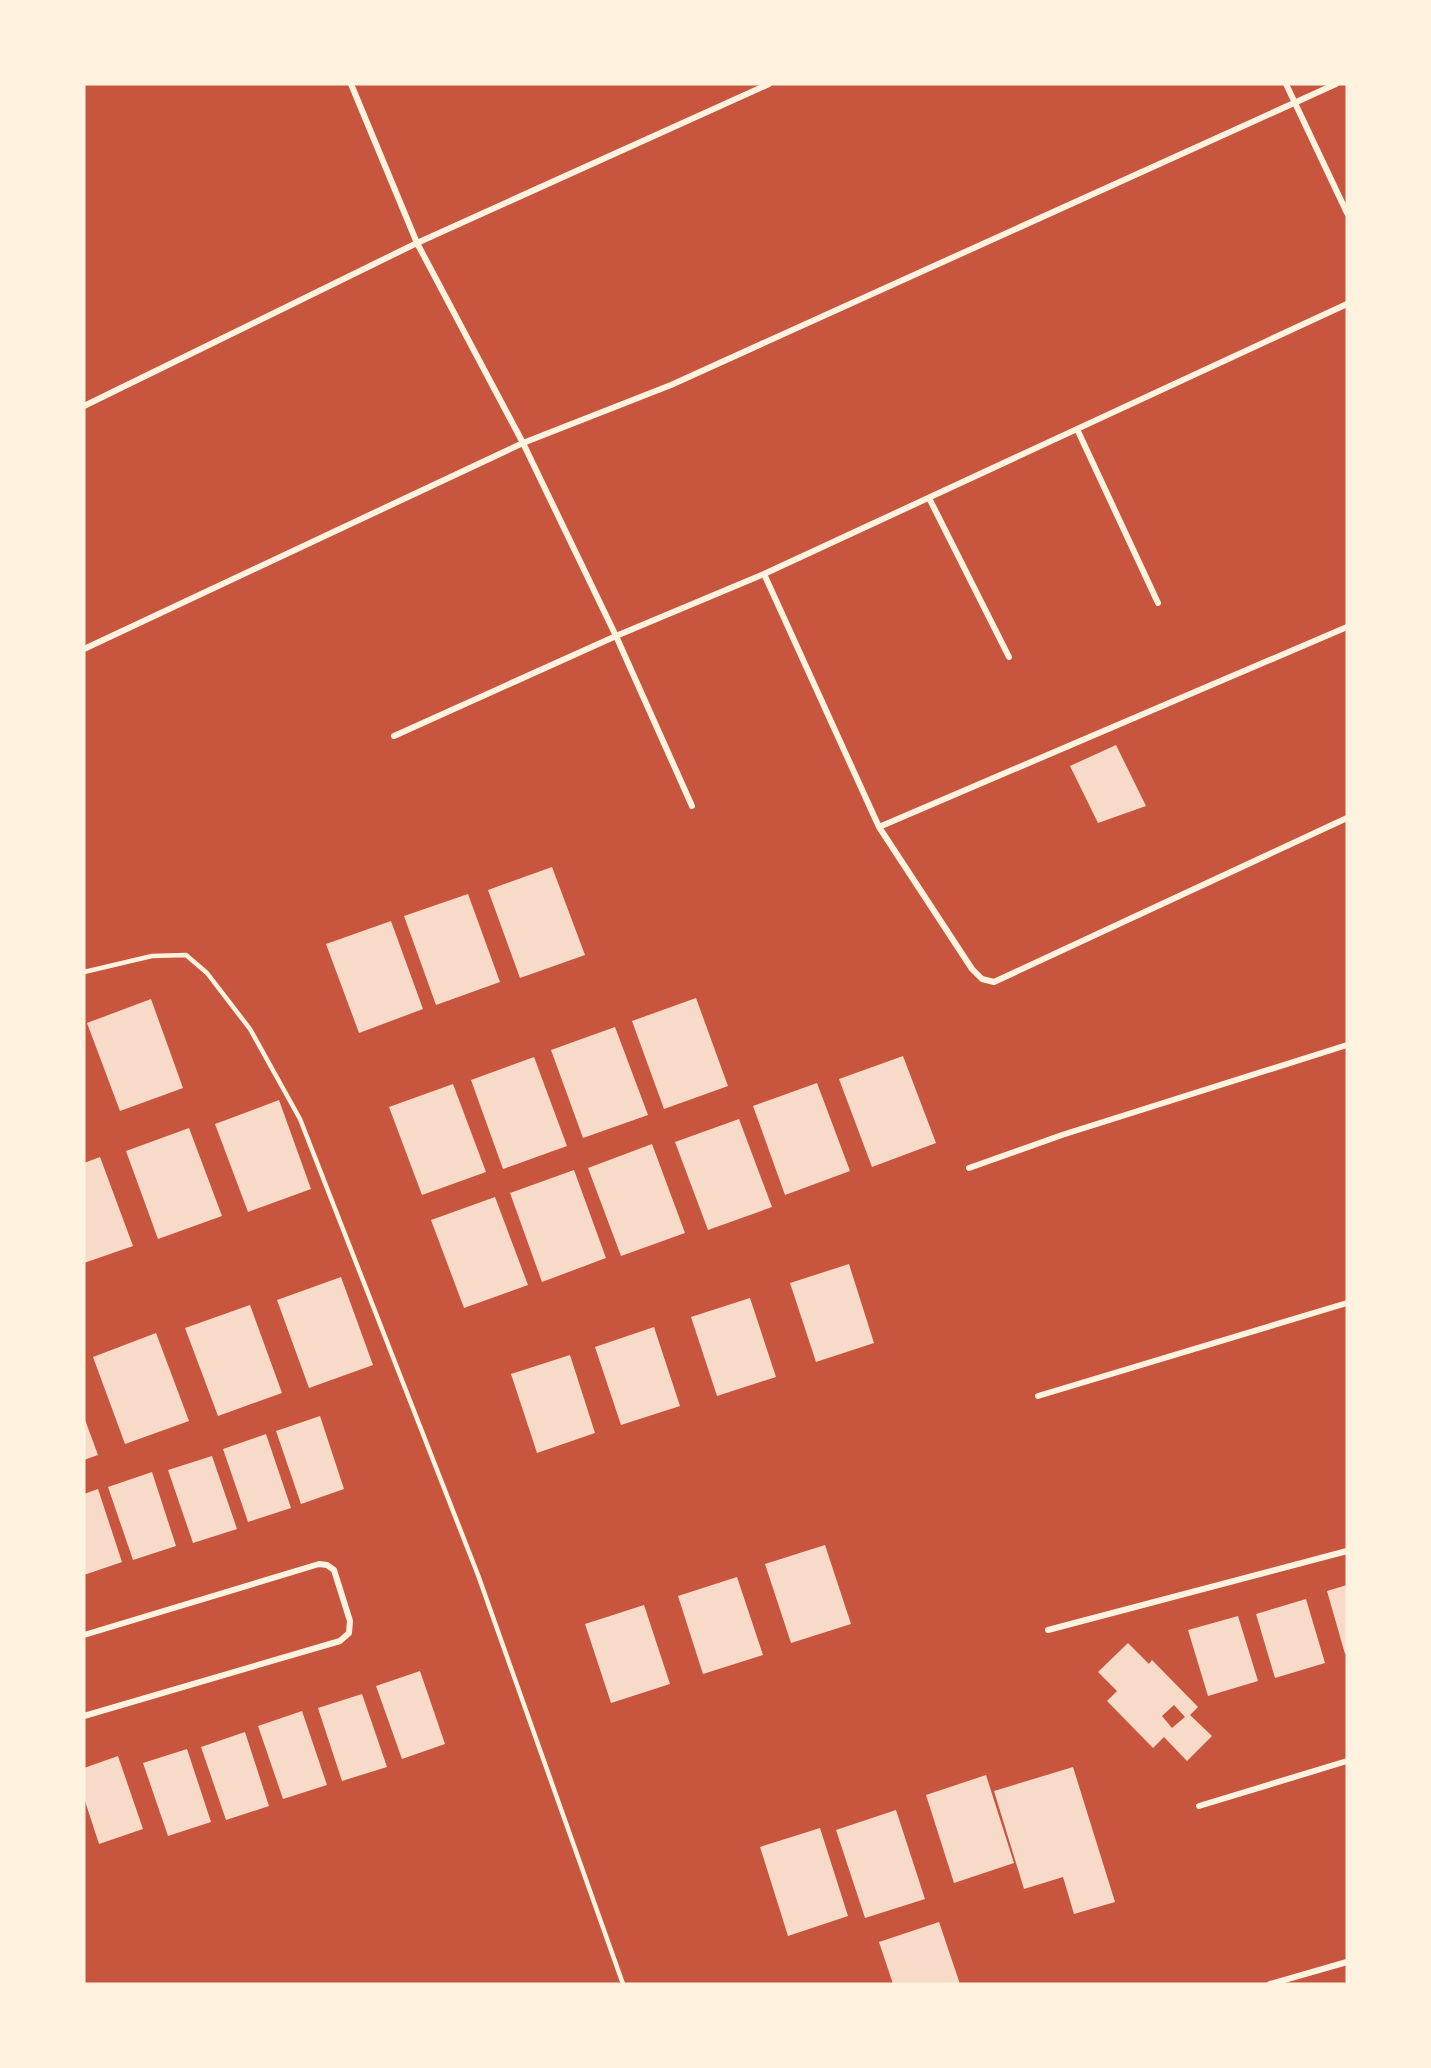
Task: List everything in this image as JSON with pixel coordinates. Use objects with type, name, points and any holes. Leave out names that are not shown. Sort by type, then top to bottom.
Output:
[{"type":"street","points":[[351,84],[417,243],[523,443],[616,636],[692,806]]},
{"type":"street","points":[[84,406],[417,243],[769,84]]},
{"type":"street","points":[[1286,84],[1347,213]]},
{"type":"street","points":[[84,649],[523,443],[671,385],[1336,84]]},
{"type":"street","points":[[394,736],[616,636],[764,574],[1347,304]]},
{"type":"street","points":[[1077,429],[1158,603]]},
{"type":"street","points":[[929,498],[1009,657]]},
{"type":"street","points":[[764,574],[879,827],[972,969],[981,979],[994,982],[1347,818]]},
{"type":"street","points":[[879,827],[1347,627]]},
{"type":"street","points":[[969,1168],[1073,1131],[1347,1045]]},
{"type":"street","points":[[1038,1396],[1347,1302]]},
{"type":"street","points":[[1048,1630],[1347,1551]]},
{"type":"street","points":[[84,1635],[319,1564],[327,1565],[334,1570],[350,1621],[349,1633],[340,1641],[84,1716]]},
{"type":"street","points":[[1199,1806],[1347,1761]]},
{"type":"street","points":[[1270,1984],[1347,1962]]},
{"type":"lane","points":[[84,972],[152,956],[186,955],[207,973],[250,1029],[300,1119],[478,1575],[623,1984]]},
{"type":"building","points":[[1116,745],[1146,806],[1098,823],[1070,766]]},
{"type":"building","points":[[552,867],[585,955],[520,978],[488,890]]},
{"type":"building","points":[[468,894],[500,982],[436,1005],[404,916]]},
{"type":"building","points":[[391,921],[423,1009],[359,1033],[326,944]]},
{"type":"building","points":[[696,998],[728,1086],[664,1109],[632,1021]]},
{"type":"building","points":[[151,999],[183,1088],[120,1111],[87,1023]]},
{"type":"building","points":[[615,1027],[648,1115],[583,1138],[551,1050]]},
{"type":"building","points":[[903,1056],[936,1143],[872,1167],[839,1079]]},
{"type":"building","points":[[534,1057],[567,1146],[503,1169],[471,1080]]},
{"type":"building","points":[[817,1083],[850,1171],[785,1195],[753,1106]]},
{"type":"building","points":[[453,1084],[486,1172],[422,1195],[389,1107]]},
{"type":"building","points":[[279,1100],[311,1189],[248,1212],[215,1124]]},
{"type":"building","points":[[739,1119],[772,1207],[708,1230],[675,1142]]},
{"type":"building","points":[[189,1128],[222,1216],[158,1239],[126,1151]]},
{"type":"building","points":[[652,1144],[685,1233],[621,1256],[588,1168]]},
{"type":"building","points":[[100,1157],[133,1246],[84,1263],[84,1163]]},
{"type":"building","points":[[574,1170],[606,1258],[542,1282],[510,1193]]},
{"type":"building","points":[[495,1197],[528,1285],[464,1308],[431,1220]]},
{"type":"building","points":[[849,1264],[874,1343],[816,1362],[790,1283]]},
{"type":"building","points":[[341,1277],[373,1365],[309,1388],[277,1300]]},
{"type":"building","points":[[750,1298],[776,1377],[717,1396],[691,1317]]},
{"type":"building","points":[[250,1305],[282,1393],[218,1416],[185,1328]]},
{"type":"building","points":[[654,1327],[680,1406],[621,1425],[595,1347]]},
{"type":"building","points":[[156,1333],[189,1421],[125,1444],[93,1357]]},
{"type":"building","points":[[570,1355],[595,1433],[537,1453],[511,1374]]},
{"type":"building","points":[[320,1416],[344,1489],[301,1504],[276,1431]]},
{"type":"building","points":[[84,1417],[98,1455],[84,1460]]},
{"type":"building","points":[[266,1434],[291,1508],[248,1522],[223,1449]]},
{"type":"building","points":[[212,1456],[237,1529],[193,1543],[168,1470]]},
{"type":"building","points":[[152,1472],[176,1546],[133,1560],[108,1487]]},
{"type":"building","points":[[98,1489],[122,1562],[84,1575],[84,1494]]},
{"type":"building","points":[[825,1545],[851,1624],[791,1643],[765,1564]]},
{"type":"building","points":[[737,1577],[763,1655],[703,1674],[678,1596]]},
{"type":"building","points":[[1347,1585],[1347,1653],[1345,1654],[1327,1591]]},
{"type":"building","points":[[1306,1599],[1325,1663],[1275,1678],[1256,1614]]},
{"type":"building","points":[[644,1605],[670,1684],[611,1703],[585,1624]]},
{"type":"building","points":[[1238,1616],[1258,1681],[1208,1696],[1188,1630]]},
{"type":"building","points":[[1128,1643],[1149,1664],[1152,1660],[1198,1707],[1190,1715],[1212,1736],[1187,1761],[1164,1737],[1153,1748],[1107,1701],[1117,1691],[1098,1672]],"holes":[[[1174,1705],[1185,1717],[1172,1728],[1162,1716]]]},
{"type":"building","points":[[420,1671],[445,1744],[402,1759],[376,1686]]},
{"type":"building","points":[[362,1694],[387,1767],[342,1781],[318,1708]]},
{"type":"building","points":[[302,1711],[327,1785],[283,1799],[258,1726]]},
{"type":"building","points":[[245,1732],[269,1806],[226,1820],[201,1747]]},
{"type":"building","points":[[187,1749],[211,1822],[168,1836],[143,1763]]},
{"type":"building","points":[[118,1756],[143,1829],[99,1844],[84,1798],[84,1768]]},
{"type":"building","points":[[1073,1767],[1115,1902],[1074,1914],[1063,1877],[1024,1889],[994,1791]]},
{"type":"building","points":[[986,1775],[1014,1863],[954,1883],[926,1795]]},
{"type":"building","points":[[896,1810],[925,1899],[865,1918],[836,1830]]},
{"type":"building","points":[[820,1828],[848,1916],[788,1936],[760,1847]]},
{"type":"building","points":[[939,1922],[960,1984],[893,1984],[879,1942]]}]
